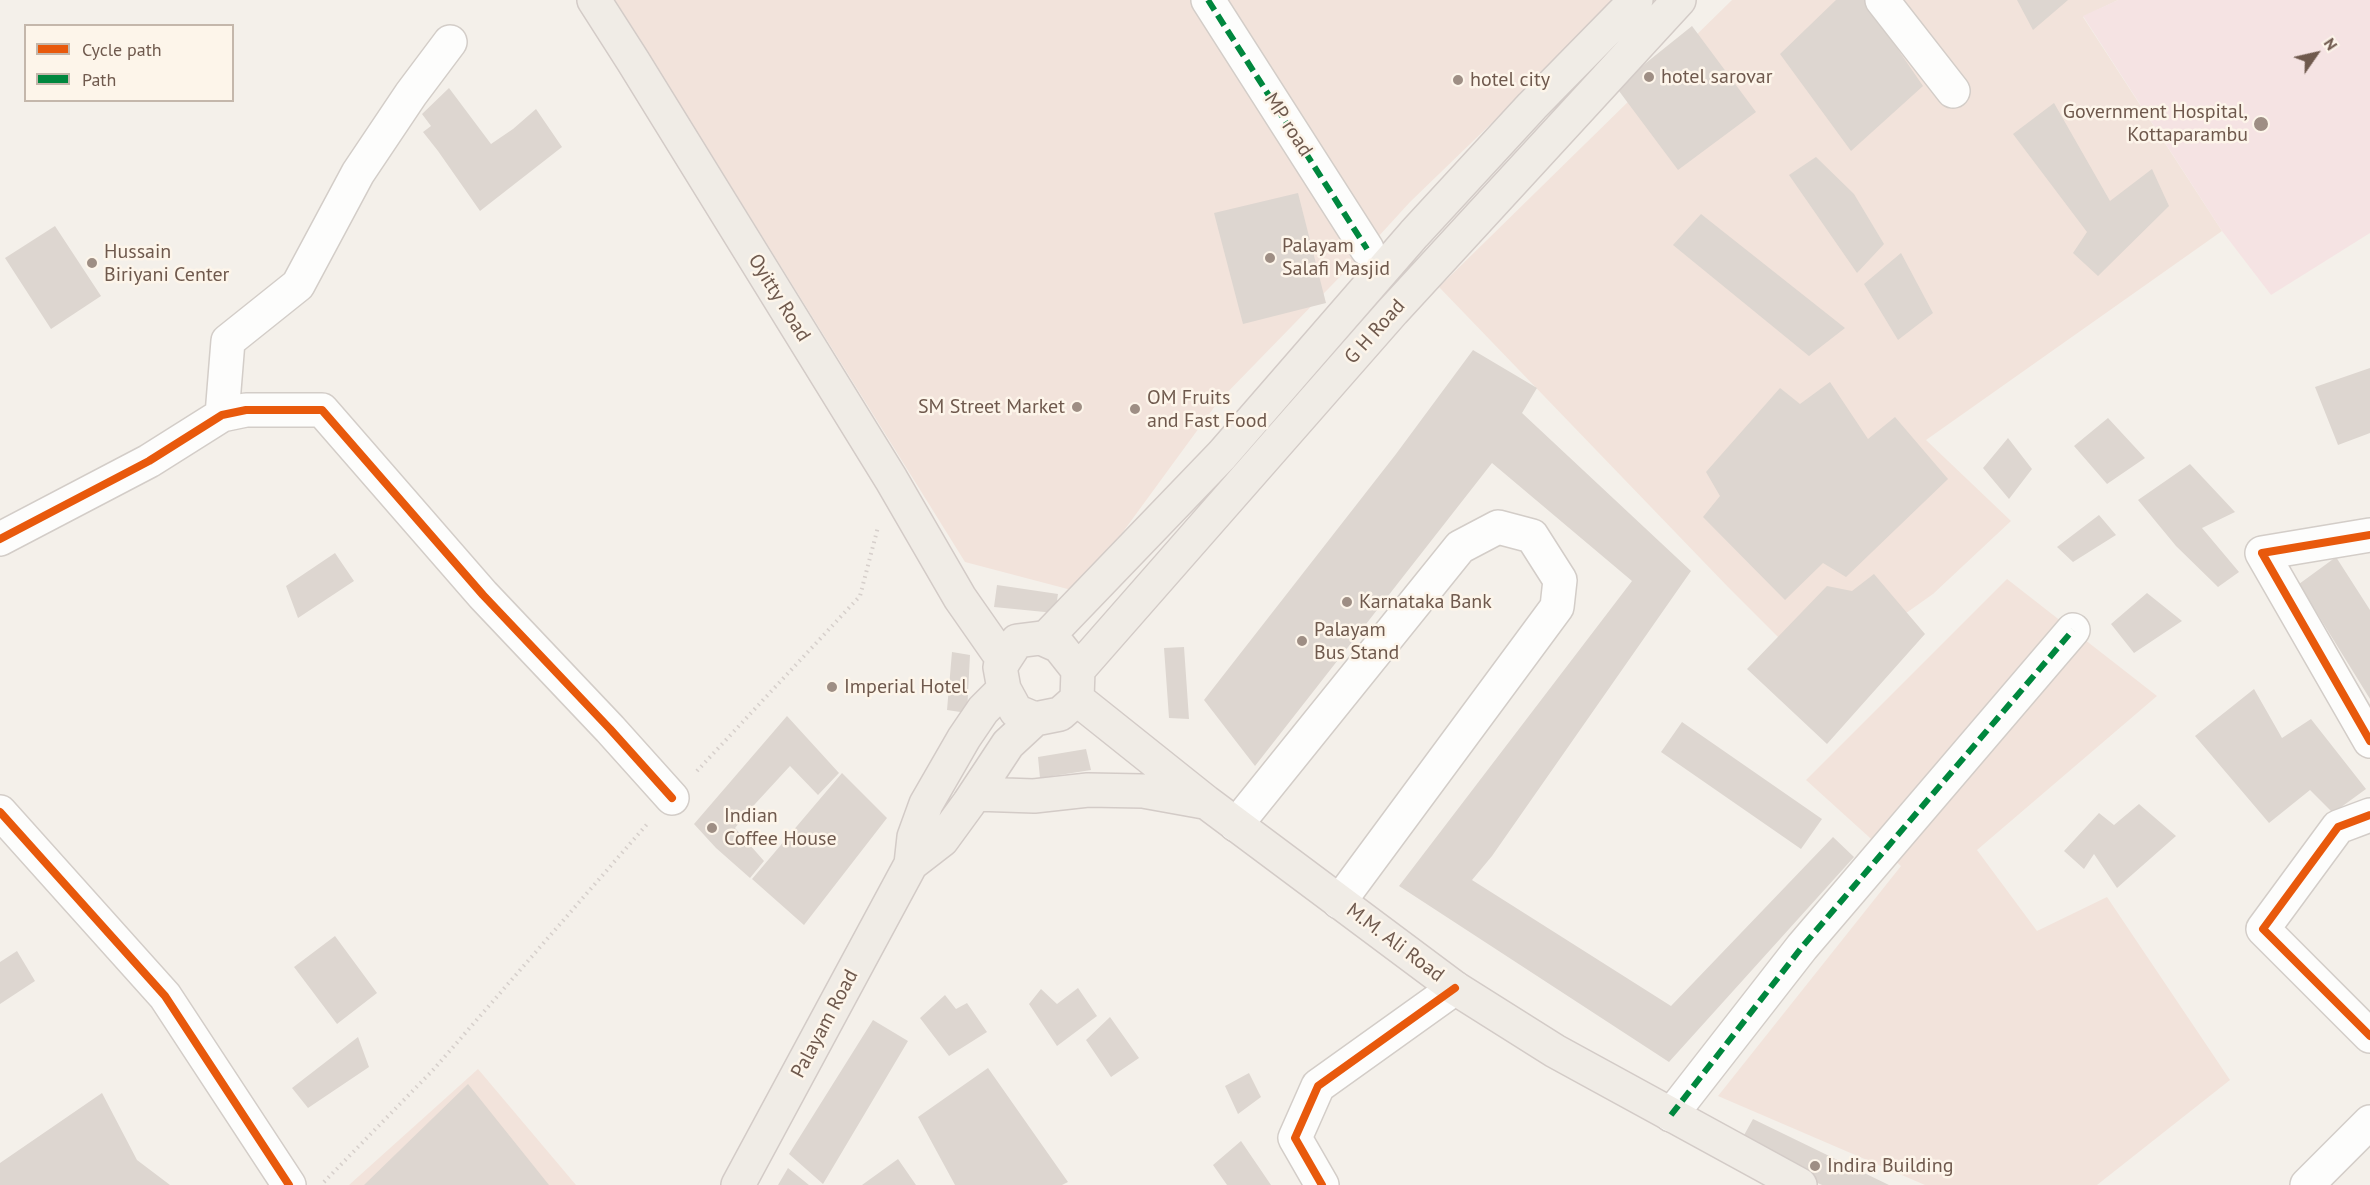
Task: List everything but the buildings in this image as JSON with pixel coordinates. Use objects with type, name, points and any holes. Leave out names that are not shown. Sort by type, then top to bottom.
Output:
[{"type":"main road","name":"Oyitty Road","points":[[594,0],[891,479],[1004,675]]},
{"type":"main road","name":"G H Road","points":[[1046,639],[1222,455],[1414,234],[1524,114],[1636,0]]},
{"type":"main road","name":"G H Road","points":[[1078,685],[1408,294],[1679,0]]},
{"type":"main road","points":[[1041,638],[1059,646],[1078,685],[1060,714],[1035,719],[1008,744],[942,840],[911,864],[914,837],[926,804],[1004,675],[1017,641],[1041,638]]},
{"type":"main road","points":[[1004,675],[1016,711],[1035,719]]},
{"type":"main road","name":"M.M. Ali Road","points":[[1078,685],[1206,802],[1455,988],[1555,1051],[1800,1185]]},
{"type":"main road","points":[[975,794],[1034,796],[1088,789],[1143,791],[1206,802]]},
{"type":"main road","name":"Palayam Road","points":[[738,1185],[911,864]]},
{"type":"street","name":"MP road","points":[[1208,0],[1367,249]]},
{"type":"street","points":[[1882,0],[1953,92]]},
{"type":"street","points":[[222,416],[228,340],[298,285],[358,173],[411,94],[450,42]]},
{"type":"street","points":[[0,539],[149,461],[222,416],[246,410],[322,410],[483,595],[672,798]]},
{"type":"street","points":[[1236,825],[1460,547],[1498,527],[1532,536],[1560,580],[1557,607],[1340,902]]},
{"type":"street","points":[[2370,535],[2262,553],[2370,741]]},
{"type":"street","points":[[1671,1115],[1802,947],[2073,630]]},
{"type":"street","points":[[0,812],[165,996],[289,1185]]},
{"type":"street","points":[[2370,815],[2338,827],[2263,929],[2370,1036]]},
{"type":"street","points":[[1322,1185],[1294,1138],[1318,1086],[1455,988]]},
{"type":"street","points":[[2307,1185],[2370,1122]]},
{"type":"path","points":[[321,1185],[434,1069],[635,837],[860,596],[891,479]]},
{"type":"shaded area","name":"SM Street Market","points":[[615,0],[1619,0],[1410,202],[1218,402],[1079,592],[965,562]]},
{"type":"shaded area","points":[[1732,0],[2118,0],[2083,17],[2222,231],[1926,440],[2011,521],[1933,594],[1817,676],[1728,587],[1439,287]]},
{"type":"shaded area","name":"Government Hospital, Kottaparambu","points":[[2118,0],[2370,0],[2370,233],[2271,295],[2222,231],[2083,16]]},
{"type":"shaded area","points":[[2007,579],[2157,696],[1977,850],[2037,931],[2107,897],[2230,1080],[2097,1185],[1925,1185],[1718,1096],[1901,866],[1806,780]]},
{"type":"shaded area","points":[[478,1069],[576,1185],[349,1185]]},
{"type":"marked path","points":[[1208,0],[1367,249]]},
{"type":"marked path","points":[[1671,1115],[1802,947],[2073,630]]},
{"type":"cycle path","points":[[0,539],[149,461],[222,415],[246,410],[322,410],[483,595],[672,798]]},
{"type":"cycle path","points":[[2370,535],[2262,553],[2370,741]]},
{"type":"cycle path","points":[[0,812],[165,996],[289,1185]]},
{"type":"cycle path","points":[[2370,815],[2338,827],[2263,929],[2370,1036]]},
{"type":"cycle path","points":[[1322,1185],[1295,1138],[1318,1086],[1455,988]]},
{"type":"place","name":"hotel sarovar","points":[[1649,77]]},
{"type":"place","name":"hotel city","points":[[1458,80]]},
{"type":"place","name":"Government Hospital, Kottaparambu","points":[[2261,124]]},
{"type":"place","name":"Palayam Salafi Masjid","points":[[1270,258]]},
{"type":"place","name":"Hussain Biriyani Center","points":[[92,263]]},
{"type":"place","name":"SM Street Market","points":[[1077,407]]},
{"type":"place","name":"OM Fruits and Fast Food","points":[[1135,409]]},
{"type":"place","name":"Karnataka Bank","points":[[1347,602]]},
{"type":"place","name":"Palayam Bus Stand","points":[[1302,641]]},
{"type":"place","name":"Imperial Hotel","points":[[832,687]]},
{"type":"place","name":"Indian Coffee House","points":[[712,828]]},
{"type":"place","name":"Indira Building","points":[[1815,1166]]}]
